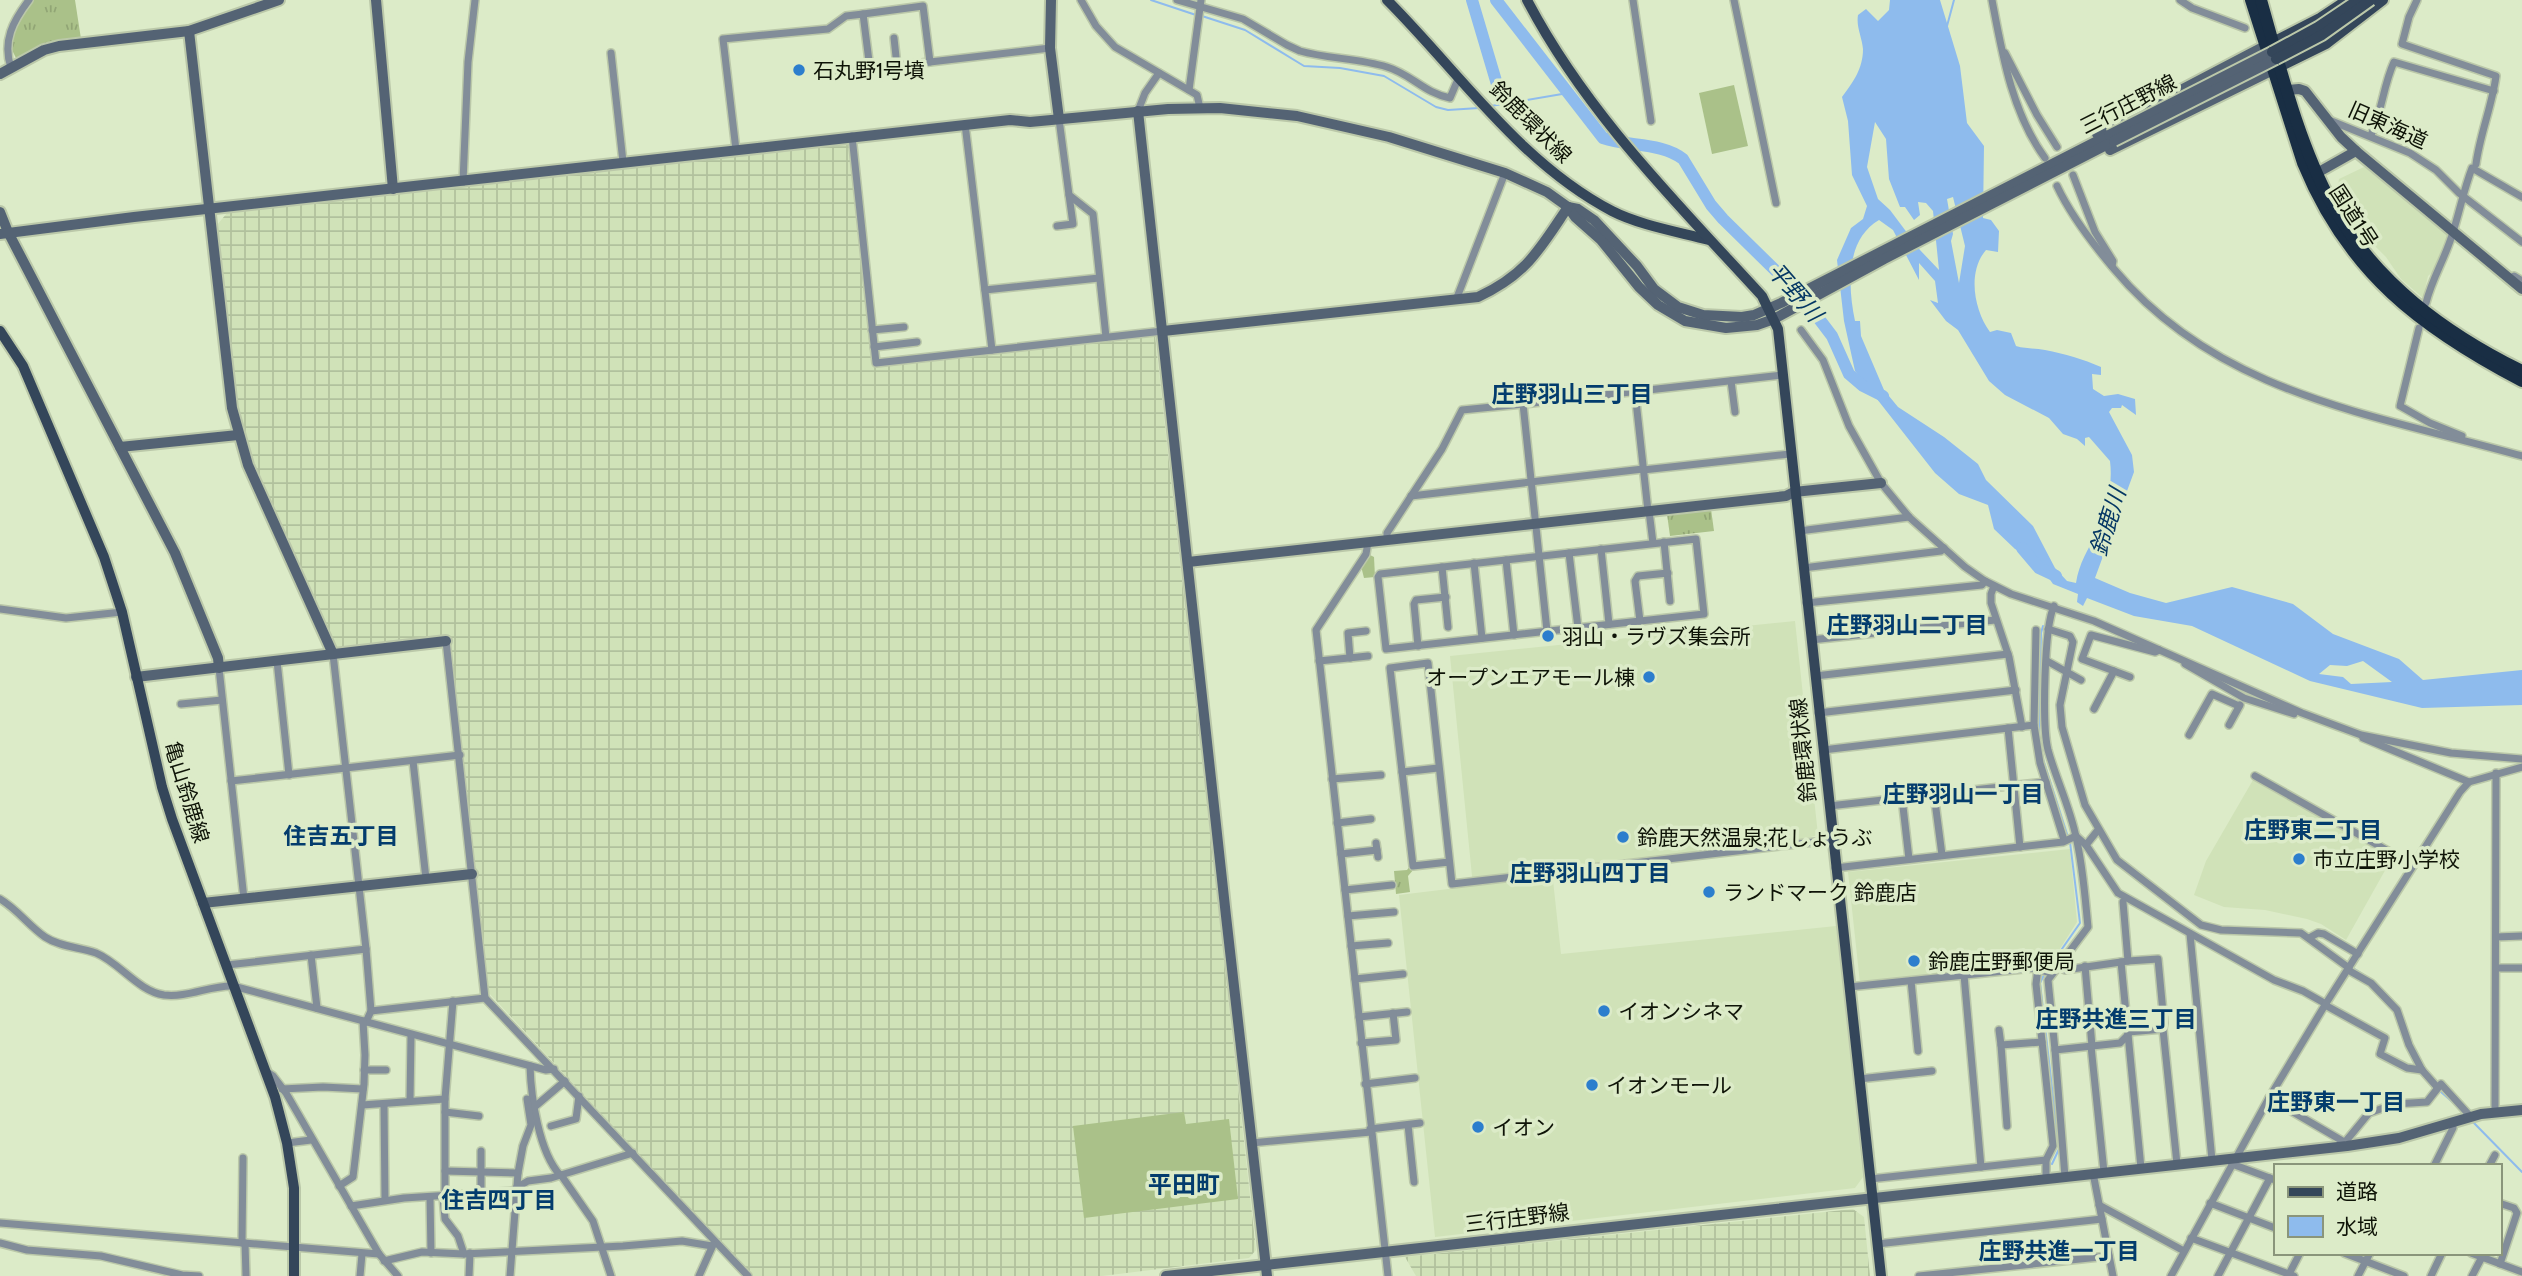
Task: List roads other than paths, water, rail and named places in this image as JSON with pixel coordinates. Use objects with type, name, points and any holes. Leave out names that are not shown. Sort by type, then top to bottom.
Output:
[{"type":"highway","name":"国道1号","points":[[2251,0],[2288,90],[2317,173],[2333,206],[2353,236],[2379,270],[2432,318],[2460,337],[2522,371]]},
{"type":"highway","name":"国道1号","points":[[2261,0],[2292,134],[2313,188],[2344,240],[2371,274],[2399,302],[2429,326],[2474,356],[2522,381]]},
{"type":"main road","name":"鈴鹿環状線","points":[[1387,0],[1550,171],[1630,219],[1712,241]]},
{"type":"main road","name":"鈴鹿環状線","points":[[1527,0],[1549,43],[1604,119],[1762,296],[1778,329],[1881,1276]]},
{"type":"main road","points":[[2273,56],[2298,31],[2332,4],[2347,0]]},
{"type":"main road","points":[[2273,56],[2358,0]]},
{"type":"main road","points":[[2273,56],[2331,29],[2371,0]]},
{"type":"main road","points":[[2273,56],[2326,44],[2383,0]]},
{"type":"main road","points":[[1676,230],[1687,228],[1694,222]]},
{"type":"main road","name":"亀山鈴鹿線","points":[[0,331],[16,352],[28,377],[104,556],[122,612],[162,787],[266,1072],[287,1143],[294,1188],[294,1276]]},
{"type":"street","points":[[11,68],[6,54],[8,37],[14,19],[29,0]]},
{"type":"street","points":[[0,74],[44,50],[189,31],[279,0]]},
{"type":"street","points":[[376,0],[393,189]]},
{"type":"street","points":[[463,182],[468,62],[475,0]]},
{"type":"street","points":[[885,0],[886,11]]},
{"type":"street","points":[[1051,0],[1050,48],[1073,224],[1057,226]]},
{"type":"street","points":[[1082,0],[1096,26],[1109,41],[1197,95],[1200,108]]},
{"type":"street","points":[[1178,0],[1248,21],[1287,46],[1300,51],[1387,67],[1435,95],[1450,98],[1459,77]]},
{"type":"street","points":[[1633,0],[1651,121]]},
{"type":"street","points":[[1734,0],[1776,203]]},
{"type":"street","points":[[1992,0],[2001,50],[2021,111],[2037,148],[2049,161]]},
{"type":"street","points":[[2417,0],[2402,44],[2496,76],[2476,164]]},
{"type":"street","points":[[2183,1],[2192,8],[2245,28]]},
{"type":"street","points":[[736,150],[723,39],[828,29],[846,16],[920,3],[923,6],[930,62]]},
{"type":"street","points":[[1189,90],[1201,6]]},
{"type":"street","points":[[863,14],[870,69]]},
{"type":"street","points":[[189,31],[232,408],[238,435],[248,465],[333,654],[371,1011],[365,1022],[365,1070],[353,1177],[338,1186]]},
{"type":"street","points":[[894,38],[897,66]]},
{"type":"street","points":[[839,72],[1050,48]]},
{"type":"street","points":[[2001,50],[2007,55],[2037,115],[2057,147]]},
{"type":"street","points":[[611,52],[623,162]]},
{"type":"street","name":"三行庄野線","points":[[2034,184],[2112,138],[2273,56]]},
{"type":"street","name":"三行庄野線","points":[[4,233],[965,124],[1010,120],[1030,122],[1200,108],[1262,112],[1348,126],[1505,173],[1547,192],[1568,207],[1614,254],[1649,297],[1670,313],[1697,324],[1726,328],[1757,325],[1771,314],[2091,136],[2273,56]]},
{"type":"street","name":"三行庄野線","points":[[1784,307],[2034,184],[2094,158],[2273,56]]},
{"type":"street","points":[[2371,135],[2394,62],[2494,91]]},
{"type":"street","points":[[1159,73],[1145,93],[1138,111],[1267,1270]]},
{"type":"street","name":"旧東海道","points":[[2288,90],[2299,89],[2307,93],[2329,120],[2410,153],[2436,170],[2462,195],[2522,242]]},
{"type":"street","points":[[2329,120],[2356,151],[2522,289]]},
{"type":"street","points":[[965,124],[992,349]]},
{"type":"street","points":[[852,136],[876,363],[1478,297],[1514,277],[1531,261],[1568,207]]},
{"type":"street","name":"三行庄野線","points":[[2049,161],[2112,138]]},
{"type":"street","points":[[2317,173],[2356,151]]},
{"type":"street","points":[[2426,303],[2432,278],[2439,268],[2453,232],[2472,169],[2522,197]]},
{"type":"street","points":[[1456,300],[1505,173]]},
{"type":"street","points":[[2073,175],[2095,232],[2113,261],[2112,267]]},
{"type":"street","points":[[2057,186],[2078,223],[2131,290],[2189,339],[2234,366],[2272,384],[2313,398],[2522,456]]},
{"type":"street","points":[[1069,195],[1093,214],[1106,337]]},
{"type":"street","points":[[0,212],[4,233],[175,553],[218,658],[244,898]]},
{"type":"street","points":[[2509,279],[2514,276],[2522,281]]},
{"type":"street","points":[[985,290],[1099,278]]},
{"type":"street","points":[[872,330],[904,327]]},
{"type":"street","points":[[2419,328],[2400,405],[2430,424],[2468,441]]},
{"type":"street","points":[[1801,330],[1823,360],[1849,426],[1881,483],[1909,517],[1985,581],[2011,594],[2054,606],[2160,649],[2302,713],[2361,735],[2451,753],[2522,759]]},
{"type":"street","points":[[874,347],[917,342]]},
{"type":"street","points":[[1387,540],[1387,533],[1442,449],[1462,410],[1782,375]]},
{"type":"street","points":[[1731,381],[1735,412]]},
{"type":"street","points":[[1635,392],[1653,543]]},
{"type":"street","points":[[1523,404],[1547,631]]},
{"type":"street","points":[[120,447],[238,435]]},
{"type":"street","points":[[1411,496],[1790,454]]},
{"type":"street","points":[[1188,562],[1786,496],[1794,492],[1881,483]]},
{"type":"street","points":[[1799,531],[1909,517]]},
{"type":"street","points":[[1696,539],[1704,614],[1386,649],[1378,577],[1380,574],[1653,543],[1696,539]]},
{"type":"street","points":[[1368,541],[1366,554],[1316,630],[1388,1276]]},
{"type":"street","points":[[1664,542],[1670,601]]},
{"type":"street","points":[[1803,568],[1941,551],[1944,548]]},
{"type":"street","points":[[1601,549],[1609,624]]},
{"type":"street","points":[[1569,553],[1578,628]]},
{"type":"street","points":[[1506,560],[1514,635]]},
{"type":"street","points":[[1474,563],[1482,638]]},
{"type":"street","points":[[1442,567],[1448,627]]},
{"type":"street","points":[[1640,621],[1635,580],[1638,576],[1668,573]]},
{"type":"street","points":[[1806,603],[1982,585],[1985,581]]},
{"type":"street","points":[[1994,586],[1991,594],[1995,620],[2008,654],[2022,727]]},
{"type":"street","points":[[1418,646],[1414,604],[1416,600],[1446,597]]},
{"type":"street","points":[[2046,1179],[2046,1160],[2053,1146],[2050,1066],[2055,1050],[2048,980],[2088,927],[2075,837],[2047,743],[2045,723],[2048,619],[2054,606]]},
{"type":"street","points":[[0,610],[66,618],[122,612]]},
{"type":"street","points":[[1811,640],[1995,620]]},
{"type":"street","points":[[2048,629],[2070,636],[2073,642],[2073,675],[2060,705],[2062,727],[2085,805],[2117,860],[2208,927],[2297,932],[2312,936],[2324,934],[2358,954]]},
{"type":"street","points":[[2036,630],[2034,725],[2038,756],[2064,840]]},
{"type":"street","points":[[1350,658],[1348,634],[1366,631]]},
{"type":"street","points":[[2130,677],[2082,659],[2091,635],[2155,652],[2160,649]]},
{"type":"street","points":[[136,677],[446,641],[485,998]]},
{"type":"street","points":[[1815,676],[2008,654]]},
{"type":"street","points":[[1319,662],[1368,656]]},
{"type":"street","points":[[2183,660],[2186,666],[2244,698],[2296,715],[2302,713]]},
{"type":"street","points":[[277,661],[289,775]]},
{"type":"street","points":[[2047,661],[2073,675]]},
{"type":"street","points":[[1449,862],[1413,866],[1390,668],[1427,663],[1452,884],[1832,840]]},
{"type":"street","points":[[2094,709],[2114,671]]},
{"type":"street","points":[[1818,713],[2017,690]]},
{"type":"street","points":[[2189,735],[2212,694],[2239,706]]},
{"type":"street","points":[[2229,725],[2244,698]]},
{"type":"street","points":[[181,704],[222,700]]},
{"type":"street","points":[[1822,750],[2034,725]]},
{"type":"street","points":[[2008,728],[2020,846]]},
{"type":"street","points":[[2361,735],[2364,739],[2469,782]]},
{"type":"street","points":[[231,781],[460,755]]},
{"type":"street","points":[[413,761],[426,879]]},
{"type":"street","points":[[2183,1276],[2172,1274],[2210,1203],[2325,1004],[2413,865],[2469,782],[2522,767]]},
{"type":"street","points":[[1402,772],[1438,768]]},
{"type":"street","points":[[2495,1112],[2496,773]]},
{"type":"street","points":[[1332,779],[1381,775]]},
{"type":"street","points":[[2255,776],[2413,865]]},
{"type":"street","points":[[1829,806],[2046,782]]},
{"type":"street","points":[[1934,794],[1942,855]]},
{"type":"street","points":[[1902,797],[1909,859]]},
{"type":"street","points":[[1337,823],[1371,819]]},
{"type":"street","points":[[2086,845],[2098,830]]},
{"type":"street","points":[[1835,868],[2075,837]]},
{"type":"street","points":[[2075,837],[2086,845],[2119,893],[2274,980],[2303,991],[2385,1038],[2380,1054],[2406,1068],[2422,1070]]},
{"type":"street","points":[[1340,854],[1377,850]]},
{"type":"street","points":[[203,903],[472,874]]},
{"type":"street","points":[[1345,890],[1392,885]]},
{"type":"street","points":[[0,899],[15,909],[43,936],[59,944],[96,953],[151,991],[166,995],[233,986],[530,1066],[554,1069]]},
{"type":"street","points":[[2123,902],[2128,1033],[2141,1168]]},
{"type":"street","points":[[1348,916],[1394,912]]},
{"type":"street","points":[[2178,927],[2185,912]]},
{"type":"street","points":[[2190,934],[2212,1160]]},
{"type":"street","points":[[2312,936],[2371,983],[2397,1010],[2405,1035],[2422,1070],[2439,1085],[2462,1120],[2453,1128],[2435,1164]]},
{"type":"street","points":[[2496,937],[2522,936]]},
{"type":"street","points":[[1351,946],[1388,943]]},
{"type":"street","points":[[227,965],[366,949]]},
{"type":"street","points":[[311,955],[317,1009]]},
{"type":"street","points":[[1849,987],[2038,968],[2065,970],[2158,959],[2177,1164]]},
{"type":"street","points":[[2085,966],[2092,1046],[2099,1205],[2113,1276]]},
{"type":"street","points":[[2038,968],[2036,984],[2042,1042],[2050,1066],[2066,1177]]},
{"type":"street","points":[[2496,968],[2522,968]]},
{"type":"street","points":[[1354,979],[1403,974]]},
{"type":"street","points":[[1964,975],[1981,1167]]},
{"type":"street","points":[[1911,981],[1918,1051]]},
{"type":"street","points":[[371,1011],[488,999],[633,1153],[713,1244],[748,1276]]},
{"type":"street","points":[[453,1001],[444,1112],[445,1219],[467,1254],[470,1276]]},
{"type":"street","points":[[1359,1017],[1407,1012]]},
{"type":"street","points":[[1361,1044],[1396,1040],[1393,1013]]},
{"type":"street","points":[[2055,1050],[2120,1043],[2128,1033],[2163,1029]]},
{"type":"street","points":[[1999,1030],[2007,1126]]},
{"type":"street","points":[[410,1101],[411,1035]]},
{"type":"street","points":[[2001,1045],[2042,1042]]},
{"type":"street","points":[[510,1276],[515,1190],[523,1146],[531,1125],[530,1066]]},
{"type":"street","points":[[365,1070],[386,1070]]},
{"type":"street","points":[[1859,1079],[1933,1071]]},
{"type":"street","points":[[266,1072],[273,1076],[282,1089],[381,1258],[398,1276]]},
{"type":"street","points":[[1365,1084],[1415,1078]]},
{"type":"street","points":[[532,1109],[565,1081]]},
{"type":"street","points":[[2269,1098],[2346,1143],[2369,1113],[2395,1104],[2427,1102],[2439,1085]]},
{"type":"street","points":[[282,1089],[363,1089]]},
{"type":"street","points":[[551,1126],[576,1119],[579,1096]]},
{"type":"street","points":[[362,1105],[445,1099]]},
{"type":"street","points":[[527,1099],[552,1167],[587,1210],[597,1231],[611,1276]]},
{"type":"street","points":[[384,1104],[385,1200]]},
{"type":"street","name":"三行庄野線","points":[[1166,1276],[1267,1270],[1385,1252],[1872,1197],[2212,1160],[2234,1161],[2346,1143],[2399,1138],[2495,1112],[2522,1110]]},
{"type":"street","points":[[444,1112],[479,1116]]},
{"type":"street","points":[[1251,1143],[1420,1123]]},
{"type":"street","points":[[1408,1125],[1414,1182]]},
{"type":"street","points":[[287,1143],[311,1140]]},
{"type":"street","points":[[481,1151],[481,1192]]},
{"type":"street","points":[[351,1206],[385,1200],[515,1190],[528,1181],[561,1175],[633,1153]]},
{"type":"street","points":[[2490,1164],[2495,1154]]},
{"type":"street","points":[[243,1157],[246,1276]]},
{"type":"street","points":[[1870,1179],[2046,1160]]},
{"type":"street","points":[[2218,1276],[2273,1179],[2234,1161]]},
{"type":"street","points":[[445,1171],[518,1173]]},
{"type":"street","points":[[430,1197],[431,1253]]},
{"type":"street","points":[[2210,1203],[2274,1228]]},
{"type":"street","points":[[2500,1264],[2520,1214],[2514,1208],[2501,1204]]},
{"type":"street","points":[[2099,1205],[2184,1251]]},
{"type":"street","points":[[1877,1244],[2102,1219]]},
{"type":"street","points":[[0,1223],[244,1243],[381,1258],[422,1252],[467,1254],[682,1241],[713,1244]]},
{"type":"street","points":[[2191,1238],[2290,1275],[2299,1255]]},
{"type":"street","points":[[0,1243],[27,1250],[101,1255],[182,1275],[199,1276]]},
{"type":"street","points":[[699,1276],[713,1244]]},
{"type":"street","points":[[360,1276],[362,1254]]},
{"type":"street","points":[[2349,1255],[2404,1276]]},
{"type":"street","points":[[2358,1276],[2369,1255]]},
{"type":"street","points":[[2431,1276],[2441,1255]]},
{"type":"street","points":[[2476,1255],[2522,1272]]},
{"type":"street","points":[[1919,1276],[2109,1256]]},
{"type":"street","points":[[2472,1276],[2482,1257]]},
{"type":"water","name":"鈴鹿川","points":[[1890,0],[1940,0],[1960,66],[1967,123],[1984,146],[1983,218],[1991,220],[1999,231],[1998,252],[1986,250],[1976,269],[1975,291],[1984,323],[1990,332],[1997,330],[2011,333],[2016,346],[2060,353],[2101,367],[2101,375],[2092,374],[2093,389],[2104,396],[2118,394],[2135,399],[2136,415],[2122,405],[2121,408],[2112,408],[2109,412],[2132,455],[2134,472],[2095,578],[2130,593],[2166,603],[2232,587],[2293,604],[2333,634],[2399,659],[2423,680],[2522,670],[2522,705],[2422,708],[2310,681],[2192,626],[2134,616],[2087,598],[2083,606],[2077,602],[2078,594],[2053,584],[2037,561],[2015,549],[1994,529],[1988,505],[1959,494],[1935,473],[1855,371],[1844,321],[1837,260],[1851,228],[1863,219],[1867,206],[1852,175],[1848,121],[1842,97],[1861,63],[1863,49],[1858,15],[1866,9],[1878,21],[1889,10]],"holes":[[[1875,122],[1886,139],[1889,179],[1900,207],[1905,207],[1914,220],[1920,215],[1918,202],[1926,203],[1933,211],[1939,270],[1878,199],[1867,167]],[[1953,197],[1965,246],[1959,283],[1947,199]],[[1879,220],[1893,230],[1919,280],[1919,263],[1935,281],[1938,303],[1930,300],[1946,321],[1958,330],[1989,381],[2005,395],[2049,418],[2063,434],[2077,439],[2085,446],[2085,438],[2089,437],[2110,461],[2111,479],[2104,515],[2076,583],[2067,581],[2055,568],[2033,526],[1986,480],[1978,464],[1944,437],[1898,407],[1884,390],[1861,336],[1860,321],[1855,321],[1851,294],[1855,252],[1868,229]],[[2363,661],[2392,682],[2351,684],[2343,677],[2319,674],[2330,665],[2347,666]]]},
{"type":"waterway","points":[[1151,0],[1196,15]]},
{"type":"waterway","points":[[1472,0],[1499,91]]},
{"type":"waterway","name":"平野川","points":[[1496,0],[1603,138],[1655,147],[1683,159],[1711,205],[1723,219],[1779,274],[1791,282],[1832,336],[1849,374],[1863,386],[1883,396]]},
{"type":"waterway","points":[[1947,26],[1954,0]]},
{"type":"waterway","points":[[1202,16],[1245,30],[1304,66],[1340,68],[1384,76],[1436,107],[1448,110],[1479,108]]},
{"type":"waterway","points":[[1491,106],[1568,93]]},
{"type":"waterway","name":"平野川","points":[[2022,548],[2039,568],[2056,576]]},
{"type":"waterway","points":[[2039,736],[2043,626]]},
{"type":"waterway","points":[[2067,690],[2070,675]]},
{"type":"waterway","points":[[2042,756],[2068,837]]},
{"type":"waterway","points":[[2048,969],[2080,923],[2070,842]]},
{"type":"waterway","points":[[2353,968],[2375,982],[2387,995]]},
{"type":"waterway","points":[[2045,973],[2040,983],[2059,1149],[2052,1164]]},
{"type":"waterway","points":[[2441,1092],[2456,1105]]},
{"type":"waterway","points":[[2472,1121],[2522,1172]]},
{"type":"place","name":"石丸野1号墳","points":[[799,70]]},
{"type":"place","name":"羽山・ラヴズ集会所","points":[[1548,636]]},
{"type":"place","name":"オープンエアモール棟","points":[[1649,677]]},
{"type":"place","name":"鈴鹿天然温泉;花しょうぶ","points":[[1623,837]]},
{"type":"place","name":"市立庄野小学校","points":[[2299,859]]},
{"type":"place","name":"ランドマーク 鈴鹿店","points":[[1709,892]]},
{"type":"place","name":"鈴鹿庄野郵便局","points":[[1914,961]]},
{"type":"place","name":"イオンシネマ","points":[[1604,1011]]},
{"type":"place","name":"イオンモール","points":[[1592,1085]]},
{"type":"place","name":"イオン","points":[[1478,1127]]},
{"type":"district","name":"庄野羽山三丁目","points":[[1572,394]]},
{"type":"district","name":"庄野羽山二丁目","points":[[1907,625]]},
{"type":"district","name":"庄野羽山一丁目","points":[[1963,794]]},
{"type":"district","name":"庄野東二丁目","points":[[2313,830]]},
{"type":"district","name":"住吉五丁目","points":[[341,836]]},
{"type":"district","name":"庄野羽山四丁目","points":[[1590,873]]},
{"type":"district","name":"庄野共進三丁目","points":[[2116,1019]]},
{"type":"district","name":"庄野東一丁目","points":[[2336,1102]]},
{"type":"district","name":"平田町","points":[[1184,1184]]},
{"type":"district","name":"住吉四丁目","points":[[499,1200]]},
{"type":"district","name":"庄野共進一丁目","points":[[2059,1251]]}]
